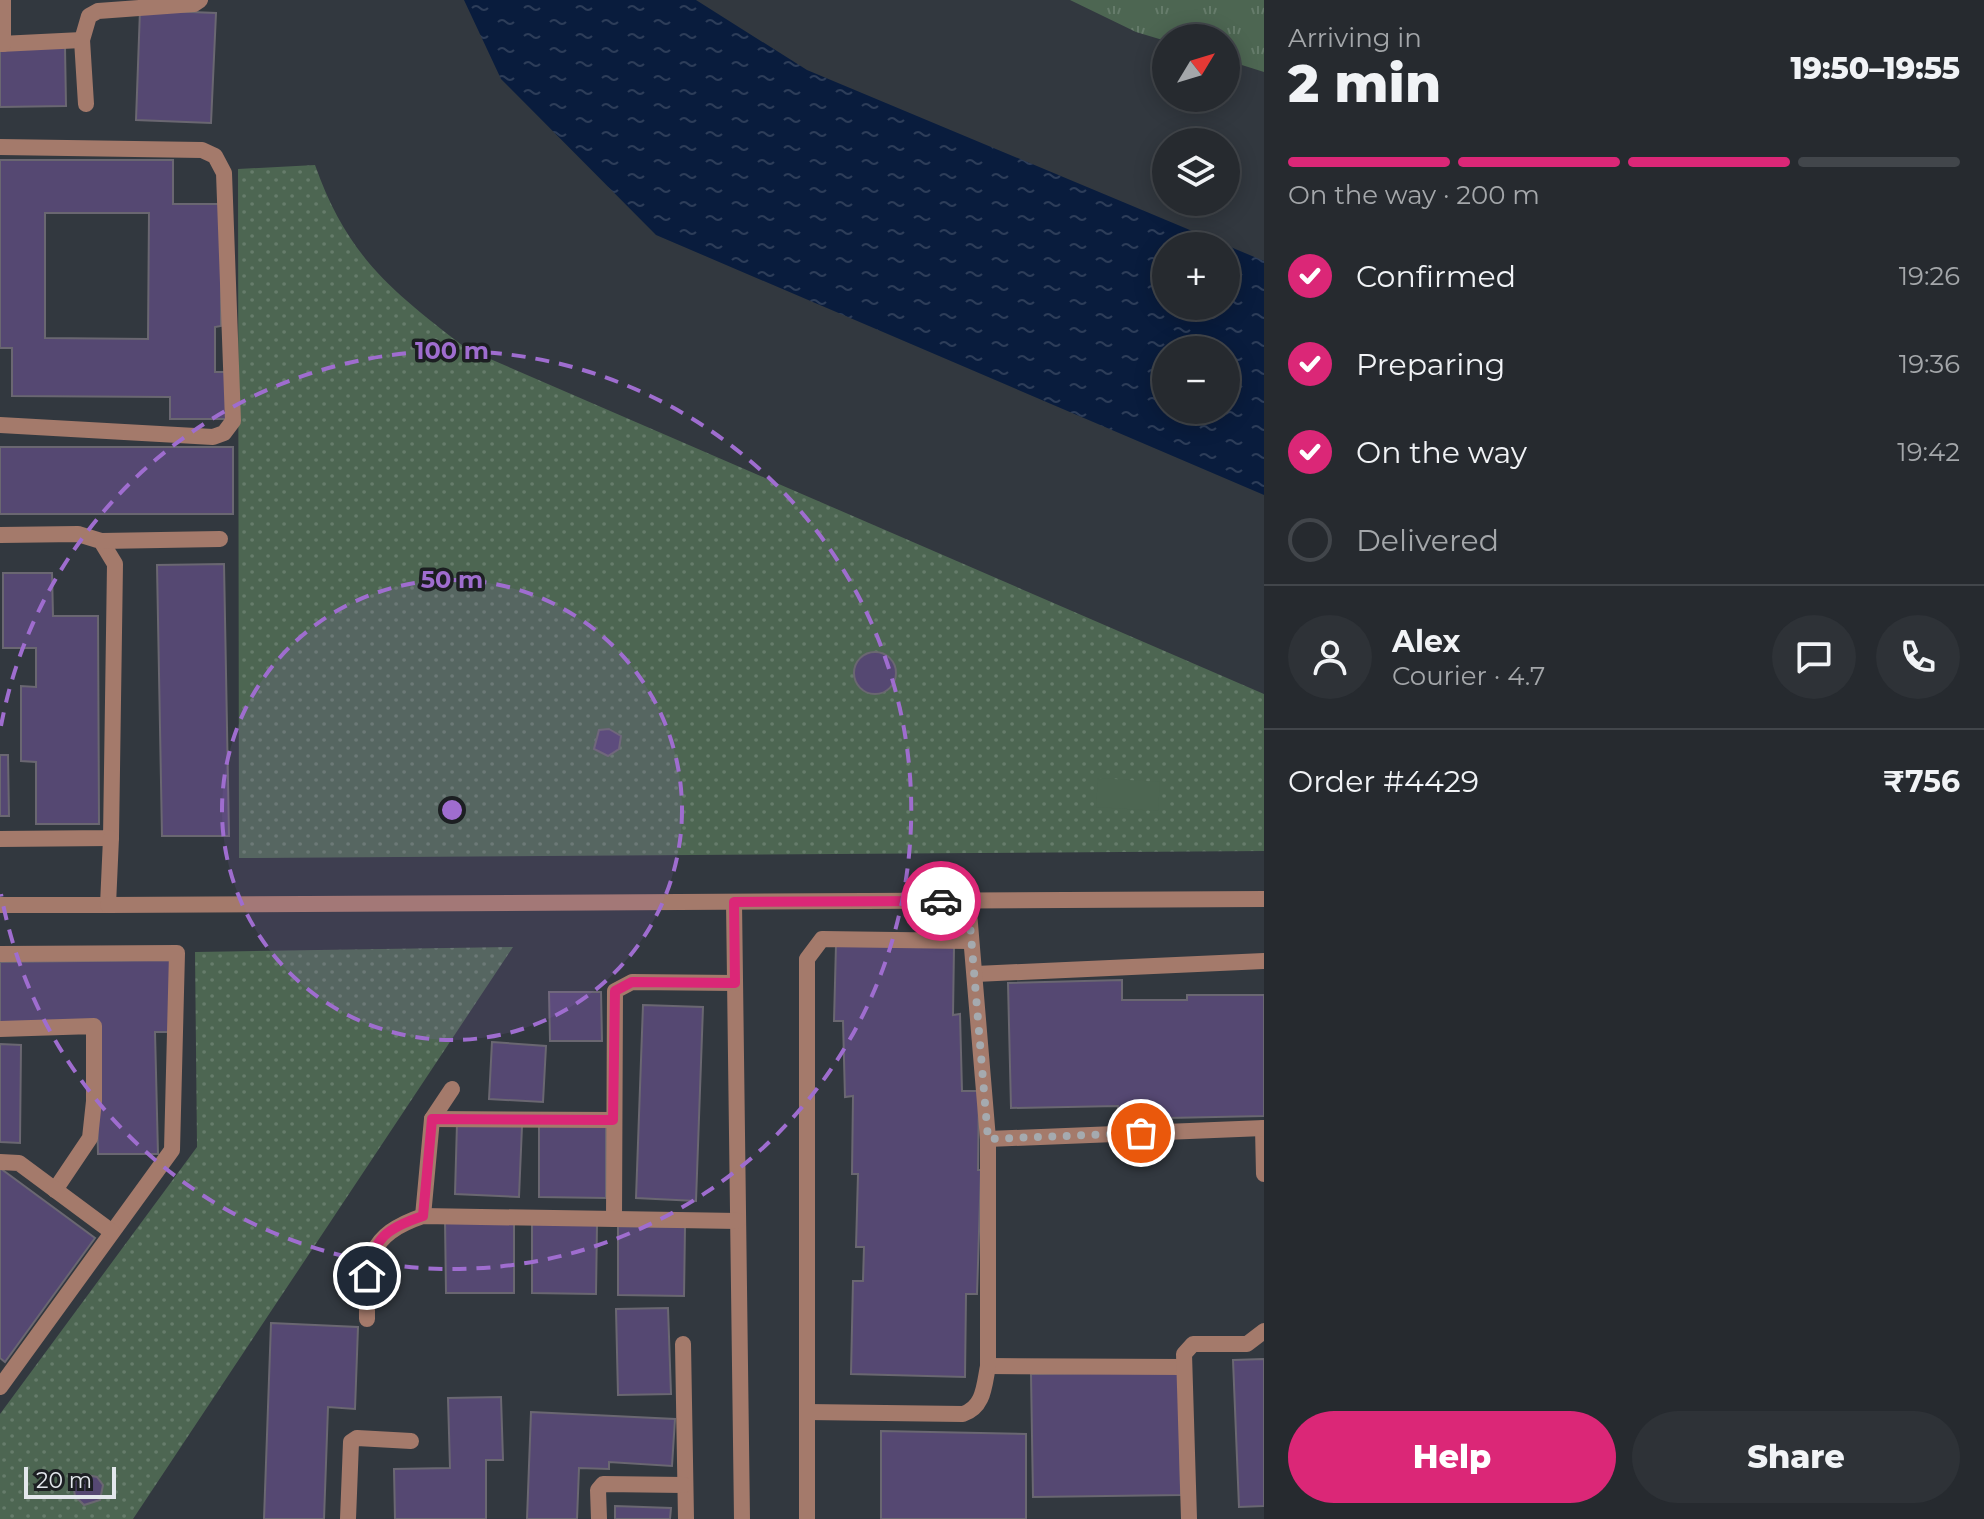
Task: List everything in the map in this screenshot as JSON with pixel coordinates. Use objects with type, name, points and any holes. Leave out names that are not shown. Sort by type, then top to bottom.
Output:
[{"type":"street","points":[[3,0],[1,44],[82,40]]},
{"type":"street","points":[[86,104],[82,40],[84,25],[98,11],[194,4],[200,0]]},
{"type":"street","points":[[0,147],[202,150],[215,156],[224,173],[233,421],[224,433],[213,437],[0,425]]},
{"type":"street","points":[[0,535],[78,534],[101,541],[220,539]]},
{"type":"street","points":[[101,541],[115,564],[108,905]]},
{"type":"street","points":[[0,839],[111,838]]},
{"type":"street","points":[[0,905],[1264,899]]},
{"type":"street","points":[[807,1412],[963,1414],[974,1410],[980,1401],[988,1366],[988,1139],[976,974],[969,941],[968,900]]},
{"type":"street","points":[[734,902],[742,1519]]},
{"type":"street","points":[[807,1519],[807,959],[812,947],[822,939],[969,941]]},
{"type":"street","points":[[0,954],[177,953],[172,1150],[3,1376]]},
{"type":"street","points":[[976,974],[1264,961]]},
{"type":"street","points":[[614,1219],[615,991],[632,982],[735,983]]},
{"type":"street","points":[[0,1029],[94,1026],[94,1101],[90,1138],[55,1190]]},
{"type":"street","points":[[423,1216],[432,1119],[452,1089]]},
{"type":"street","points":[[432,1119],[613,1120]]},
{"type":"street","points":[[988,1139],[1264,1128],[1264,1174]]},
{"type":"street","points":[[0,1162],[19,1163],[112,1232]]},
{"type":"street","points":[[367,1319],[371,1252],[382,1237],[400,1224],[423,1216],[738,1221]]},
{"type":"street","points":[[1189,1519],[1184,1354],[1193,1344],[1247,1344],[1264,1331]]},
{"type":"street","points":[[683,1344],[686,1519]]},
{"type":"street","points":[[988,1366],[1183,1367]]},
{"type":"street","points":[[348,1519],[351,1442],[357,1438],[411,1441]]},
{"type":"street","points":[[599,1519],[598,1490],[603,1484],[684,1485]]},
{"type":"green space","points":[[1070,0],[1264,0],[1264,72],[1240,64],[1240,24],[1152,24],[1152,37]]},
{"type":"green space","points":[[315,165],[342,225],[375,270],[416,309],[467,349],[1264,694],[1264,851],[239,858],[238,169]]},
{"type":"green space","points":[[1098,778],[1160,782],[1158,811],[1096,807]]},
{"type":"green space","points":[[513,947],[133,1519],[0,1519],[0,1414],[197,1147],[195,952]]},
{"type":"water","points":[[464,0],[696,0],[807,70],[1195,232],[1152,232],[1152,320],[1240,320],[1240,251],[1264,261],[1264,495],[656,235],[501,79]]},
{"type":"building","points":[[140,10],[216,13],[211,123],[136,120]]},
{"type":"building","points":[[65,47],[66,106],[0,107],[0,48]]},
{"type":"building","points":[[0,160],[173,160],[173,204],[221,204],[221,326],[215,327],[215,372],[226,372],[226,419],[170,419],[170,397],[12,396],[12,348],[0,348]],"holes":[[[45,213],[149,213],[148,339],[45,338]]]},
{"type":"building","points":[[0,447],[233,447],[233,514],[0,514]]},
{"type":"building","points":[[224,564],[229,836],[162,836],[157,565]]},
{"type":"building","points":[[3,573],[52,573],[53,616],[98,616],[99,824],[36,824],[36,762],[21,761],[21,686],[36,687],[36,648],[3,648]]},
{"type":"building","points":[[875,652],[890,658],[896,673],[890,688],[875,694],[860,688],[854,673],[860,658]]},
{"type":"building","points":[[609,729],[621,736],[619,749],[608,756],[594,749],[599,730]]},
{"type":"building","points":[[0,755],[8,755],[9,816],[0,816]]},
{"type":"building","points":[[836,945],[954,947],[953,1015],[960,1014],[962,1091],[979,1091],[978,1170],[981,1170],[977,1294],[966,1294],[965,1377],[851,1374],[853,1281],[863,1281],[864,1247],[856,1247],[858,1174],[852,1174],[853,1096],[845,1097],[843,1021],[834,1021]]},
{"type":"building","points":[[171,960],[172,1032],[155,1032],[158,1154],[98,1154],[95,1023],[0,1024],[0,962]]},
{"type":"building","points":[[1122,980],[1122,1000],[1187,1000],[1187,995],[1264,995],[1264,1116],[1119,1119],[1118,1106],[1011,1108],[1008,983]]},
{"type":"building","points":[[549,992],[601,992],[602,1041],[550,1041]]},
{"type":"building","points":[[643,1005],[703,1007],[696,1201],[636,1198]]},
{"type":"building","points":[[492,1042],[546,1046],[543,1102],[489,1099]]},
{"type":"building","points":[[0,1044],[21,1045],[20,1143],[0,1142]]},
{"type":"building","points":[[457,1123],[522,1126],[519,1197],[455,1194]]},
{"type":"building","points":[[539,1123],[606,1124],[606,1198],[539,1197]]},
{"type":"building","points":[[0,1168],[95,1238],[5,1362],[0,1358]]},
{"type":"building","points":[[445,1220],[514,1220],[514,1293],[446,1293]]},
{"type":"building","points":[[532,1223],[597,1224],[596,1294],[532,1293]]},
{"type":"building","points":[[618,1226],[685,1227],[684,1296],[618,1295]]},
{"type":"building","points":[[668,1308],[671,1394],[618,1395],[616,1309]]},
{"type":"building","points":[[271,1323],[358,1327],[355,1409],[328,1407],[324,1519],[264,1519]]},
{"type":"building","points":[[1264,1359],[1264,1506],[1239,1507],[1233,1360]]},
{"type":"building","points":[[1179,1372],[1181,1495],[1033,1497],[1031,1374]]},
{"type":"building","points":[[501,1397],[503,1460],[486,1460],[486,1519],[395,1519],[394,1469],[450,1468],[448,1398]]},
{"type":"building","points":[[531,1412],[675,1419],[672,1466],[609,1462],[609,1469],[579,1468],[577,1519],[527,1519]]},
{"type":"building","points":[[881,1431],[1026,1434],[1026,1519],[881,1519]]},
{"type":"building","points":[[82,1474],[97,1477],[103,1485],[100,1500],[84,1505],[75,1496],[73,1483]]},
{"type":"building","points":[[615,1506],[671,1508],[670,1519],[615,1519]]},
{"type":"way so far","points":[[941,901],[968,900],[969,941],[976,974],[988,1139],[1141,1133]]},
{"type":"route","points":[[367,1276],[371,1252],[382,1237],[400,1224],[423,1216],[432,1119],[613,1120],[615,991],[621,985],[632,982],[735,983],[734,902],[941,901]]}]
